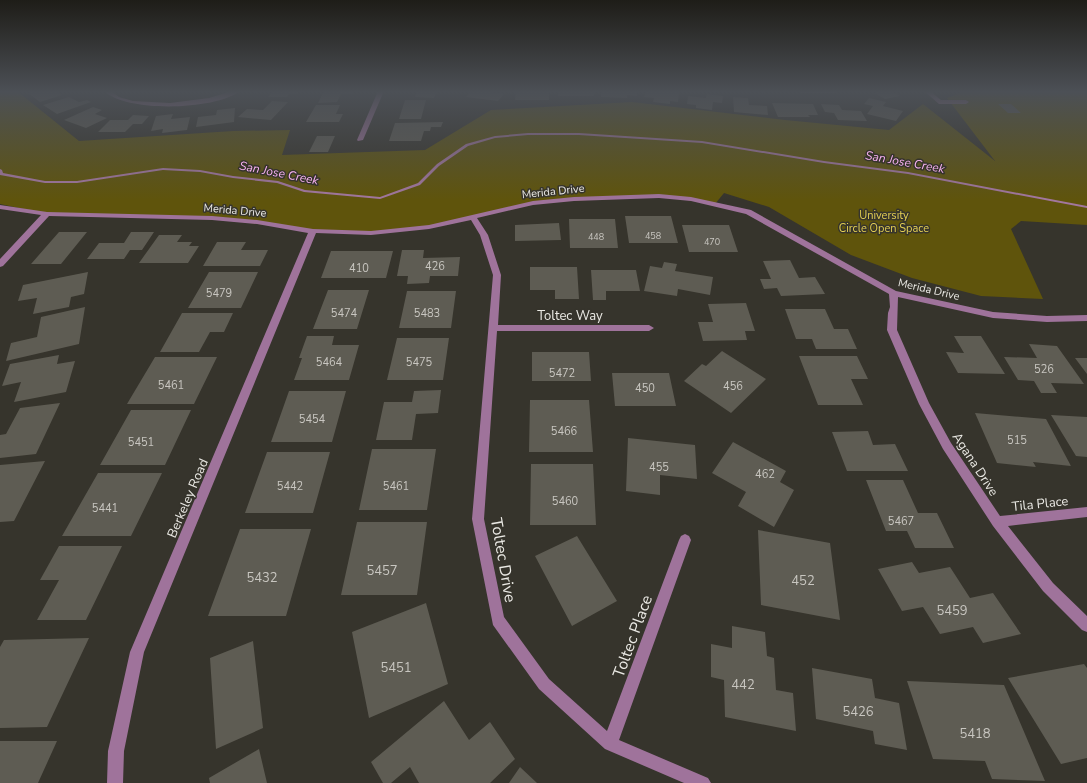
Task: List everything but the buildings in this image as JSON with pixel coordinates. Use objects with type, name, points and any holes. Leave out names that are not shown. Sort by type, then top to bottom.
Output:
[{"type":"street","points":[[360,140],[365,128]]},
{"type":"street","name":"Merida Drive","points":[[0,208],[47,214],[212,218],[257,222],[313,231],[371,233],[429,227],[533,203],[574,199],[659,196],[692,199],[748,212],[892,293],[993,315],[1047,319],[1087,318]]},
{"type":"street","points":[[0,264],[47,214]]},
{"type":"street","name":"Toltec Drive","points":[[473,217],[484,235],[497,275],[478,519],[498,620],[544,684],[610,744],[703,783]]},
{"type":"street","name":"Berkeley Road","points":[[115,783],[116,751],[137,652],[313,231]]},
{"type":"street","name":"Agana Drive","points":[[892,293],[894,307],[892,313],[892,330],[924,404],[947,446],[997,522],[1048,587],[1087,625]]},
{"type":"street","name":"Toltec Way","points":[[492,328],[649,328]]},
{"type":"street","name":"Tila Place","points":[[997,522],[1087,512]]},
{"type":"street","name":"Toltec Place","points":[[610,744],[685,540]]},
{"type":"green space","name":"University Circle Open Space","points":[[0,128],[62,128],[79,141],[233,131],[290,130],[282,155],[425,150],[462,128],[863,128],[889,130],[892,128],[953,128],[995,161],[970,128],[1087,128],[1087,225],[1021,221],[1011,229],[1043,299],[981,296],[912,278],[851,255],[769,207],[724,193],[715,204],[659,196],[533,203],[429,227],[371,233],[313,231],[212,218],[47,214],[0,204]]},
{"type":"waterway","name":"San Jose Creek","points":[[0,170],[1,174],[45,182],[77,182],[163,169],[200,171],[233,177],[278,182],[304,191],[380,198],[419,184],[438,165],[467,145],[495,137],[528,134],[579,134],[702,142],[824,162],[908,173],[1087,207]]}]
